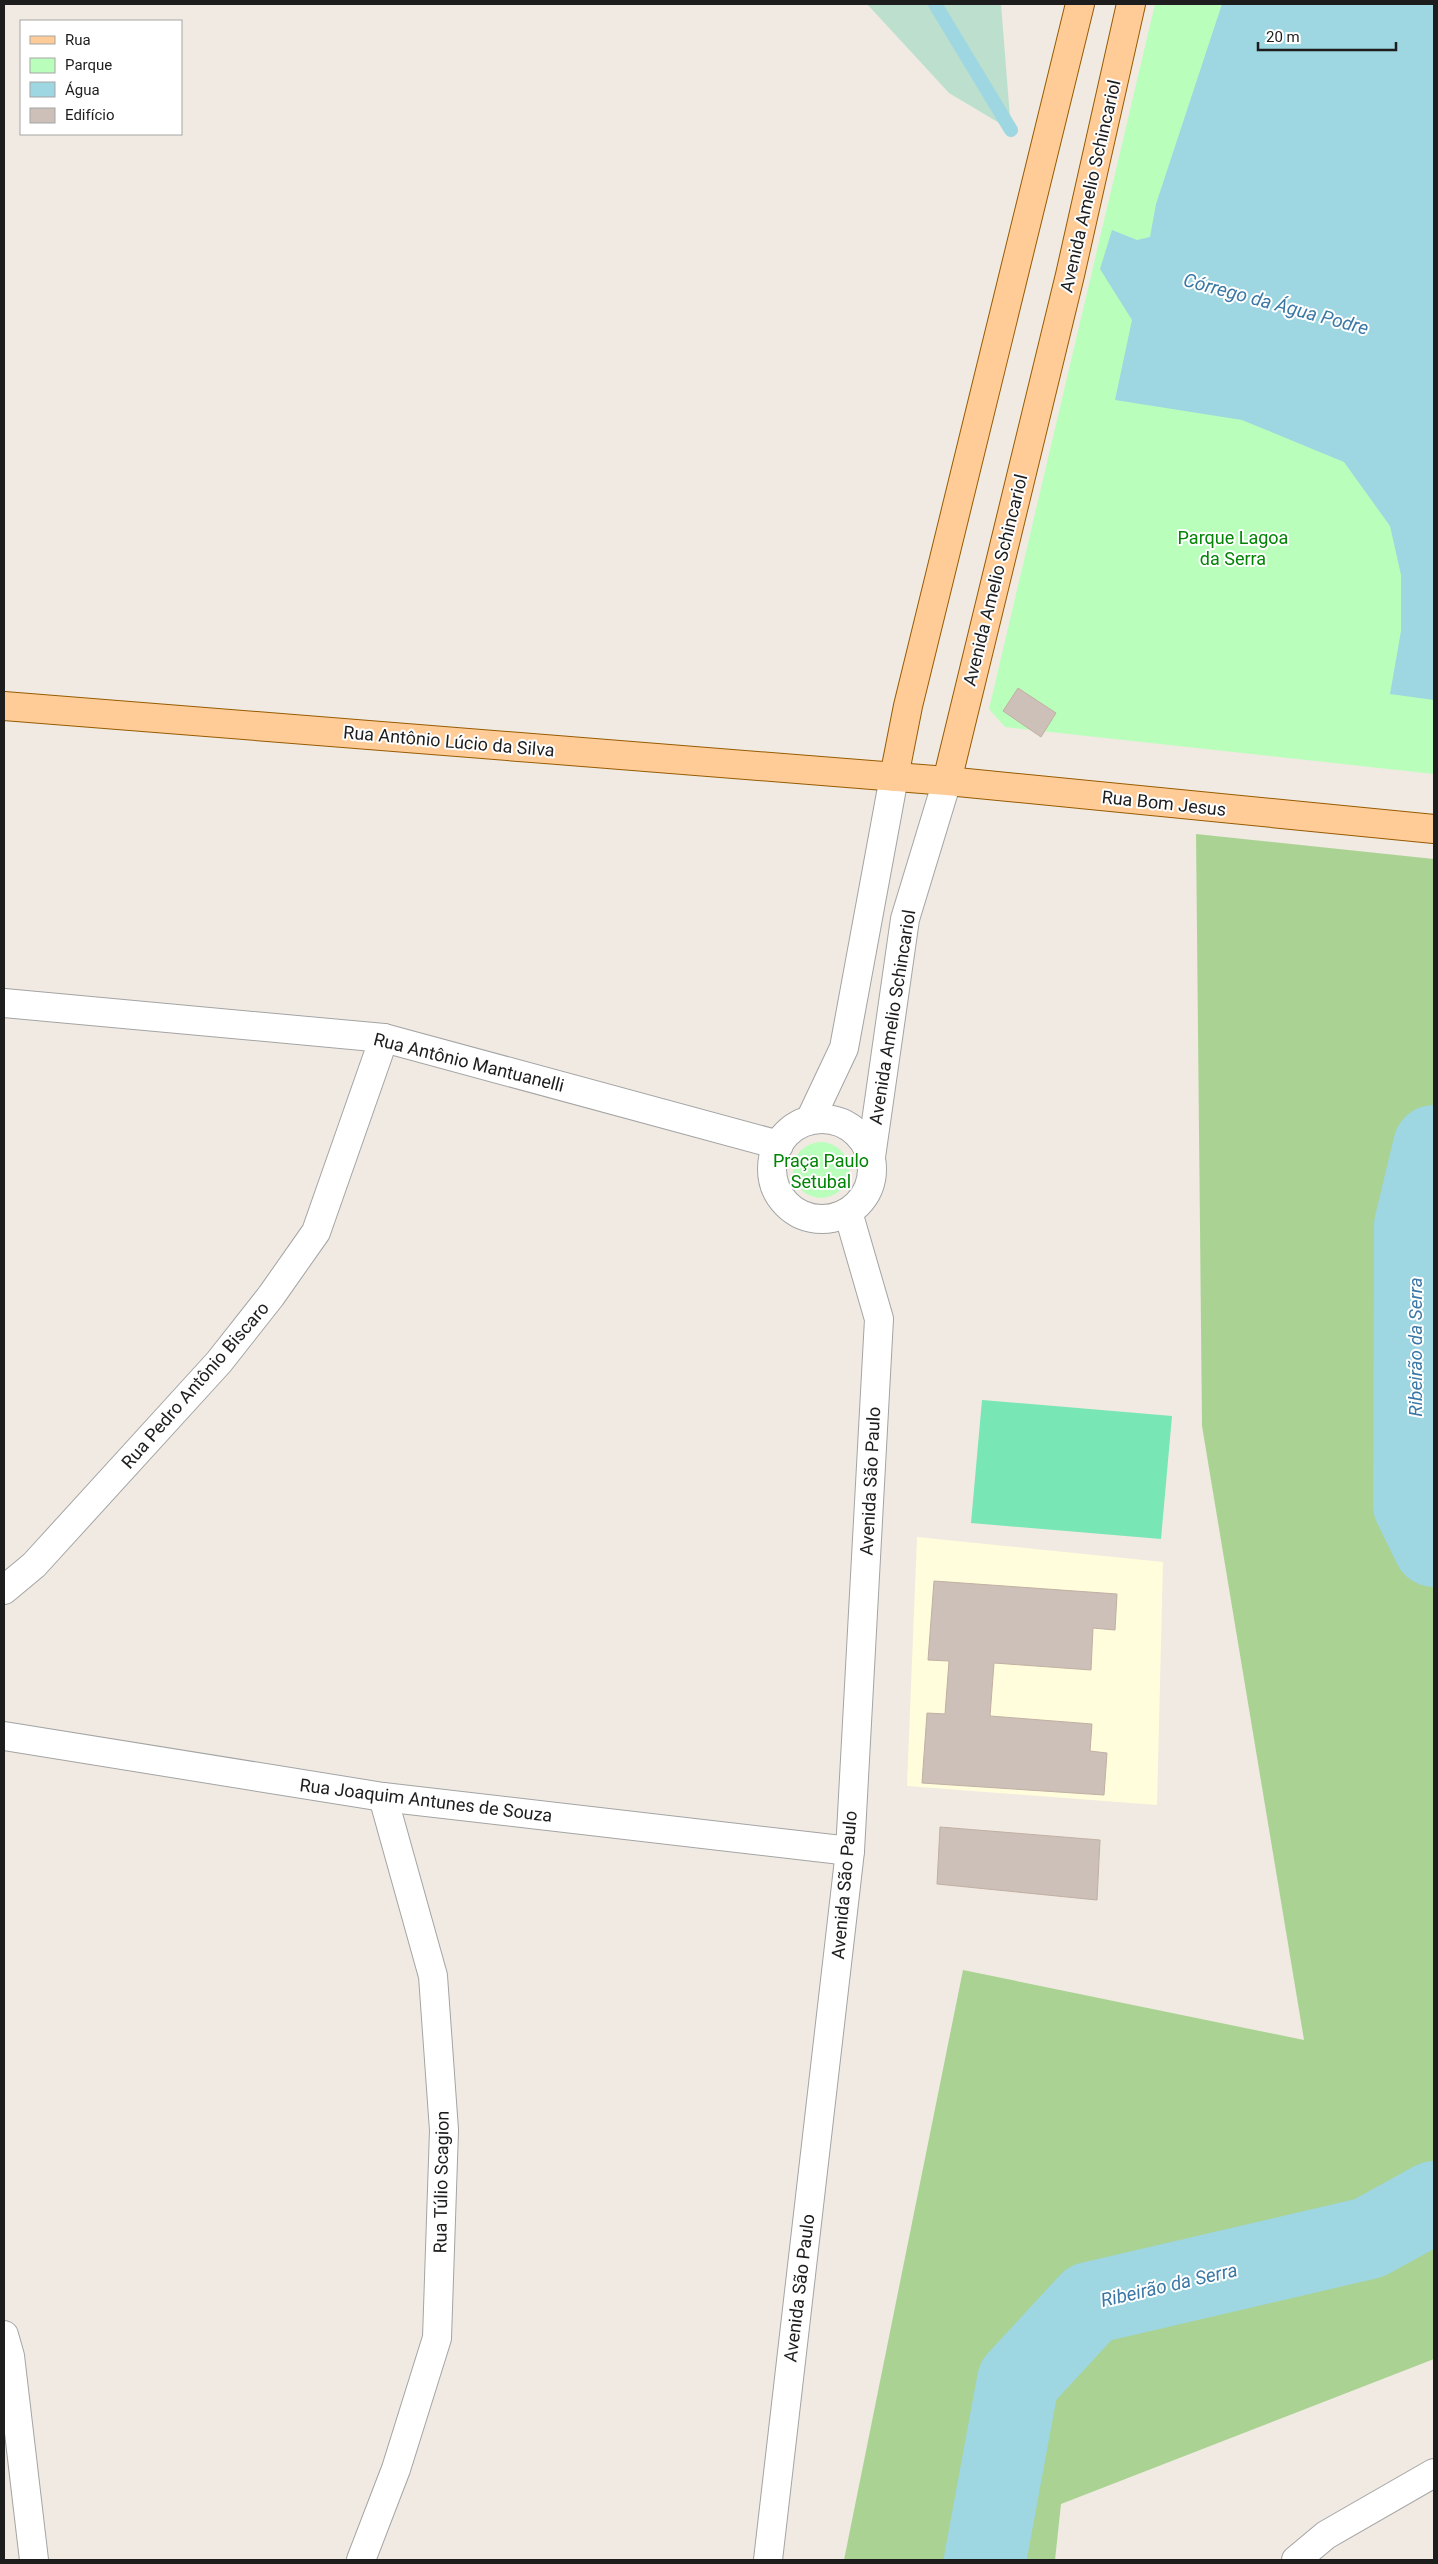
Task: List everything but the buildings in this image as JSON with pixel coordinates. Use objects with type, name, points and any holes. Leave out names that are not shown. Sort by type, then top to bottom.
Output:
[{"type":"main road","points":[[894,776],[908,706],[1080,4]]},
{"type":"main road","name":"Avenida Amelio Schincariol","points":[[947,781],[1070,275],[1131,4]]},
{"type":"main road","name":"Rua Antônio Lúcio da Silva","points":[[4,706],[894,776]]},
{"type":"main road","name":"Rua Bom Jesus","points":[[894,776],[1434,829]]},
{"type":"street","points":[[810,1120],[844,1048],[894,776]]},
{"type":"street","name":"Avenida Amelio Schincariol","points":[[871,1157],[906,919],[947,781]]},
{"type":"street","name":"Rua Antônio Mantuanelli","points":[[4,1002],[384,1038],[779,1145]]},
{"type":"street","name":"Rua Pedro Antônio Biscaro","points":[[4,1590],[34,1565],[219,1362],[272,1296],[316,1232],[384,1038]]},
{"type":"street","points":[[810,1120],[826,1120],[841,1123],[854,1131],[865,1143],[871,1157],[872,1173],[868,1188],[860,1202],[848,1212],[832,1218],[814,1218],[798,1213],[784,1202],[775,1188],[772,1170],[774,1153],[782,1138],[795,1127],[810,1120]]},
{"type":"street","name":"Avenida São Paulo","points":[[768,2560],[850,1851],[879,1319],[848,1212]]},
{"type":"street","name":"Rua Joaquim Antunes de Souza","points":[[4,1736],[383,1797],[850,1851]]},
{"type":"street","name":"Rua Túlio Scagion","points":[[361,2560],[396,2469],[437,2338],[444,2130],[433,1976],[383,1797]]},
{"type":"street","points":[[4,2335],[10,2356],[34,2560]]},
{"type":"street","points":[[1296,2560],[1326,2535],[1434,2473]]},
{"type":"shaded area","points":[[917,1537],[1163,1562],[1157,1805],[907,1786]]},
{"type":"green space","points":[[867,4],[1001,4],[1011,130],[949,93]]},
{"type":"green space","name":"Parque Lagoa da Serra","points":[[1155,4],[1434,4],[1434,774],[1005,727],[989,709]]},
{"type":"green space","points":[[1196,834],[1434,859],[1434,2359],[1061,2504],[1055,2560],[844,2560],[963,1970],[1304,2040],[1202,1426]]},
{"type":"green space","name":"Praça Paulo Setubal","points":[[821,1142],[832,1144],[841,1150],[847,1159],[849,1170],[847,1181],[841,1190],[832,1196],[821,1198],[810,1196],[801,1190],[795,1181],[793,1170],[795,1159],[801,1150],[810,1144]]},
{"type":"green space","points":[[982,1400],[1172,1416],[1161,1539],[971,1523]]},
{"type":"water","points":[[1222,4],[1434,4],[1434,700],[1390,694],[1401,631],[1401,575],[1390,526],[1344,462],[1242,420],[1115,400],[1132,320],[1100,269],[1112,230],[1137,240],[1150,237],[1156,204]]},
{"type":"waterway","name":"Córrego da Água Podre","points":[[935,4],[1011,130]]},
{"type":"waterway","name":"Ribeirão da Serra","points":[[1434,1146],[1415,1225],[1414,1505],[1434,1546]]},
{"type":"waterway","name":"Ribeirão da Serra","points":[[985,2560],[1018,2381],[1090,2303],[1369,2238],[1434,2202]]}]
